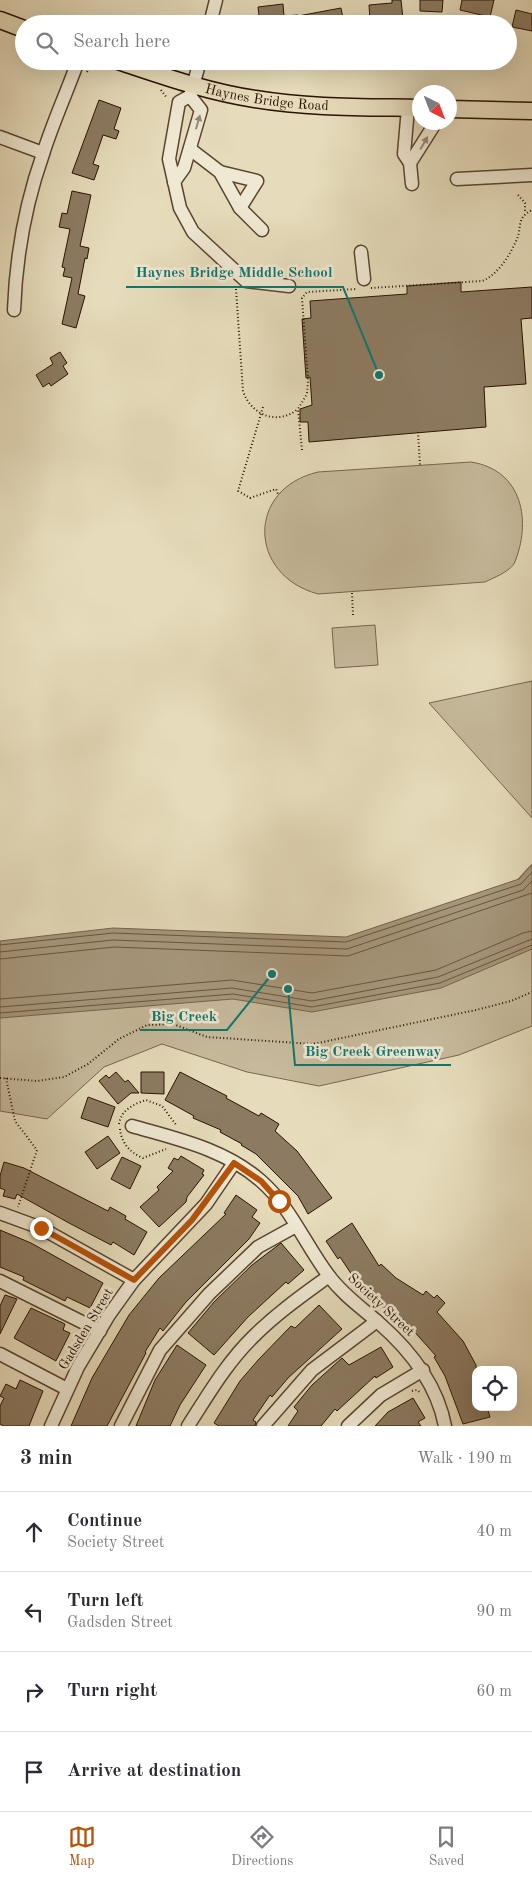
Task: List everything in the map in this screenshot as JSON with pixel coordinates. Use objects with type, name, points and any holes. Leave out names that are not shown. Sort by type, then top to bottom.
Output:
[{"type":"main road","points":[[0,20],[15,26]]},
{"type":"main road","name":"Haynes Bridge Road","points":[[140,70],[192,91],[313,106],[412,108]]},
{"type":"main road","points":[[457,109],[532,111]]},
{"type":"street","points":[[212,15],[216,0]]},
{"type":"street","points":[[14,310],[15,277],[21,235],[43,153],[75,70]]},
{"type":"street","points":[[198,70],[192,91],[178,102],[170,140],[169,159],[180,208],[193,232],[246,281],[289,286]]},
{"type":"street","points":[[174,182],[184,168],[201,110],[192,91]]},
{"type":"street","points":[[412,117],[404,154],[410,163],[412,184]]},
{"type":"street","points":[[410,163],[431,130]]},
{"type":"street","points":[[0,137],[43,153]]},
{"type":"street","points":[[190,149],[220,172],[240,208],[262,230]]},
{"type":"street","points":[[220,172],[257,181],[240,208]]},
{"type":"street","points":[[457,179],[532,175]]},
{"type":"street","points":[[360,252],[364,279]]},
{"type":"street","name":"Society Street","points":[[132,1126],[208,1148],[261,1181],[296,1226],[329,1276],[364,1312],[398,1340],[423,1370],[441,1406],[445,1426]]},
{"type":"street","name":"Gadsden Street","points":[[51,1426],[67,1389],[100,1331],[134,1280],[197,1215],[234,1163]]},
{"type":"street","points":[[0,1213],[41,1228],[134,1280]]},
{"type":"street","points":[[121,1426],[160,1350],[209,1294],[258,1247],[296,1226]]},
{"type":"street","points":[[188,1426],[217,1380],[253,1337],[288,1305],[329,1276]]},
{"type":"street","points":[[0,1281],[100,1331]]},
{"type":"street","points":[[263,1426],[312,1370],[377,1321]]},
{"type":"street","points":[[1,1356],[67,1389]]},
{"type":"street","points":[[348,1426],[381,1395],[423,1370]]},
{"type":"path","points":[[302,450],[298,409],[307,394],[308,381],[302,298],[305,294],[307,292],[482,281],[491,278],[502,265],[517,239],[517,228],[525,213],[525,203],[518,195]]},
{"type":"path","points":[[525,213],[532,210]]},
{"type":"path","points":[[263,407],[238,491],[250,498],[276,488],[278,494]]},
{"type":"path","points":[[418,432],[420,465]]},
{"type":"path","points":[[352,593],[353,615]]},
{"type":"path","points":[[0,1078],[36,1081],[64,1077],[88,1064],[119,1039],[146,1025],[174,1024],[207,1036],[313,1044],[511,1002],[532,992]]},
{"type":"path","points":[[6,1078],[15,1121],[37,1150],[18,1208],[23,1211]]},
{"type":"path","points":[[173,1146],[143,1158],[133,1154],[120,1133],[119,1121],[123,1113],[134,1104],[146,1100],[162,1106],[175,1125],[184,1129]]},
{"type":"path","points":[[410,1392],[417,1390],[422,1394]]},
{"type":"shaded area","points":[[471,462],[489,467],[502,475],[512,487],[519,500],[522,515],[522,531],[514,564],[504,572],[485,582],[318,594],[295,584],[278,569],[268,552],[265,532],[268,513],[278,496],[294,481],[318,472]]},
{"type":"shaded area","points":[[375,625],[378,665],[335,668],[332,628]]},
{"type":"shaded area","points":[[532,681],[532,818],[429,703]]},
{"type":"shaded area","points":[[532,864],[532,1026],[459,1055],[319,1086],[247,1072],[162,1044],[104,1067],[47,1119],[0,1111],[0,995],[442,961]]},
{"type":"water","points":[[532,864],[532,949],[441,988],[312,1012],[233,999],[0,1018],[0,941],[113,928],[346,937],[519,879]]},
{"type":"building","points":[[392,0],[401,0],[403,15],[370,15],[369,5],[392,3]]},
{"type":"building","points":[[420,0],[443,0],[442,12],[420,11]]},
{"type":"building","points":[[462,0],[494,0],[490,15],[460,10]]},
{"type":"building","points":[[283,4],[284,15],[259,15],[258,7]]},
{"type":"building","points":[[341,8],[342,15],[303,15]]},
{"type":"building","points":[[516,10],[532,14],[532,31],[517,28],[517,15],[515,15]]},
{"type":"building","points":[[99,100],[121,108],[114,129],[119,131],[116,139],[103,135],[93,164],[99,166],[94,180],[72,173]]},
{"type":"building","points":[[72,191],[91,195],[80,246],[89,248],[87,259],[85,258],[78,294],[85,296],[76,328],[62,324],[72,278],[63,276],[65,268],[62,267],[70,229],[59,227],[62,213],[67,214]]},
{"type":"building","points":[[461,282],[461,292],[532,287],[532,318],[521,319],[526,384],[484,387],[486,427],[309,442],[308,422],[300,422],[300,409],[312,405],[310,377],[306,378],[302,319],[311,318],[310,301],[407,294],[407,286]]},
{"type":"building","points":[[60,352],[67,363],[63,366],[68,374],[51,386],[49,383],[43,387],[36,375],[53,364],[50,358]]},
{"type":"building","points":[[116,1072],[125,1082],[128,1080],[139,1093],[131,1093],[118,1104],[99,1081],[106,1075],[109,1078]]},
{"type":"building","points":[[141,1072],[164,1072],[164,1094],[141,1093]]},
{"type":"building","points":[[180,1072],[227,1096],[226,1098],[259,1116],[261,1113],[279,1124],[275,1131],[297,1151],[332,1198],[308,1214],[298,1196],[256,1154],[220,1132],[221,1130],[193,1118],[194,1116],[165,1100]]},
{"type":"building","points":[[88,1097],[115,1107],[108,1127],[81,1118]]},
{"type":"building","points":[[108,1136],[120,1153],[97,1169],[85,1152]]},
{"type":"building","points":[[181,1156],[204,1170],[202,1174],[204,1175],[187,1197],[186,1202],[159,1227],[140,1207],[159,1190],[157,1187],[173,1171],[168,1168],[174,1158],[178,1160]]},
{"type":"building","points":[[122,1157],[141,1166],[130,1189],[111,1179]]},
{"type":"building","points":[[4,1162],[24,1168],[108,1211],[110,1207],[126,1216],[125,1219],[147,1232],[134,1255],[113,1242],[111,1245],[17,1194],[15,1199],[3,1196],[5,1190],[0,1188],[0,1176]]},
{"type":"building","points":[[236,1195],[257,1210],[252,1217],[260,1223],[249,1239],[186,1302],[163,1331],[160,1328],[145,1352],[107,1426],[71,1426],[92,1378],[129,1315],[159,1278],[226,1214],[224,1213]]},
{"type":"building","points":[[352,1223],[379,1266],[381,1264],[396,1278],[423,1295],[426,1291],[434,1298],[437,1295],[445,1303],[437,1312],[463,1341],[476,1365],[472,1366],[472,1411],[488,1411],[490,1417],[463,1424],[445,1376],[434,1357],[436,1356],[404,1320],[376,1302],[360,1287],[340,1257],[338,1259],[326,1241]]},
{"type":"building","points":[[0,1230],[31,1243],[103,1283],[90,1308],[67,1297],[65,1301],[23,1280],[24,1277],[0,1267]]},
{"type":"building","points":[[281,1243],[304,1270],[288,1284],[286,1282],[248,1317],[214,1355],[188,1333],[214,1302],[252,1265]]},
{"type":"building","points":[[5,1295],[17,1299],[0,1334],[0,1306]]},
{"type":"building","points":[[319,1305],[342,1329],[288,1378],[272,1397],[270,1395],[253,1420],[256,1422],[255,1426],[219,1426],[214,1423],[240,1381],[259,1359],[291,1326],[295,1328]]},
{"type":"building","points":[[31,1308],[65,1324],[63,1330],[70,1333],[56,1361],[14,1338]]},
{"type":"building","points":[[177,1345],[206,1365],[180,1405],[170,1426],[136,1426],[155,1380]]},
{"type":"building","points":[[381,1347],[393,1367],[376,1378],[375,1376],[337,1411],[335,1409],[321,1426],[288,1426],[298,1411],[294,1407],[312,1385],[342,1358],[349,1365]]},
{"type":"building","points":[[20,1380],[43,1391],[29,1426],[4,1426],[0,1424],[0,1406],[4,1398],[0,1396],[6,1384],[16,1389]]},
{"type":"building","points":[[413,1398],[425,1418],[418,1422],[421,1426],[375,1426],[388,1412]]},
{"type":"place","name":"Haynes Bridge Middle School","points":[[379,375]]},
{"type":"place","name":"Big Creek","points":[[272,974]]},
{"type":"place","name":"Big Creek Greenway","points":[[288,989]]},
{"type":"route","points":[[41,1228],[134,1280],[206,1204],[234,1163],[261,1181],[279,1201]]}]
